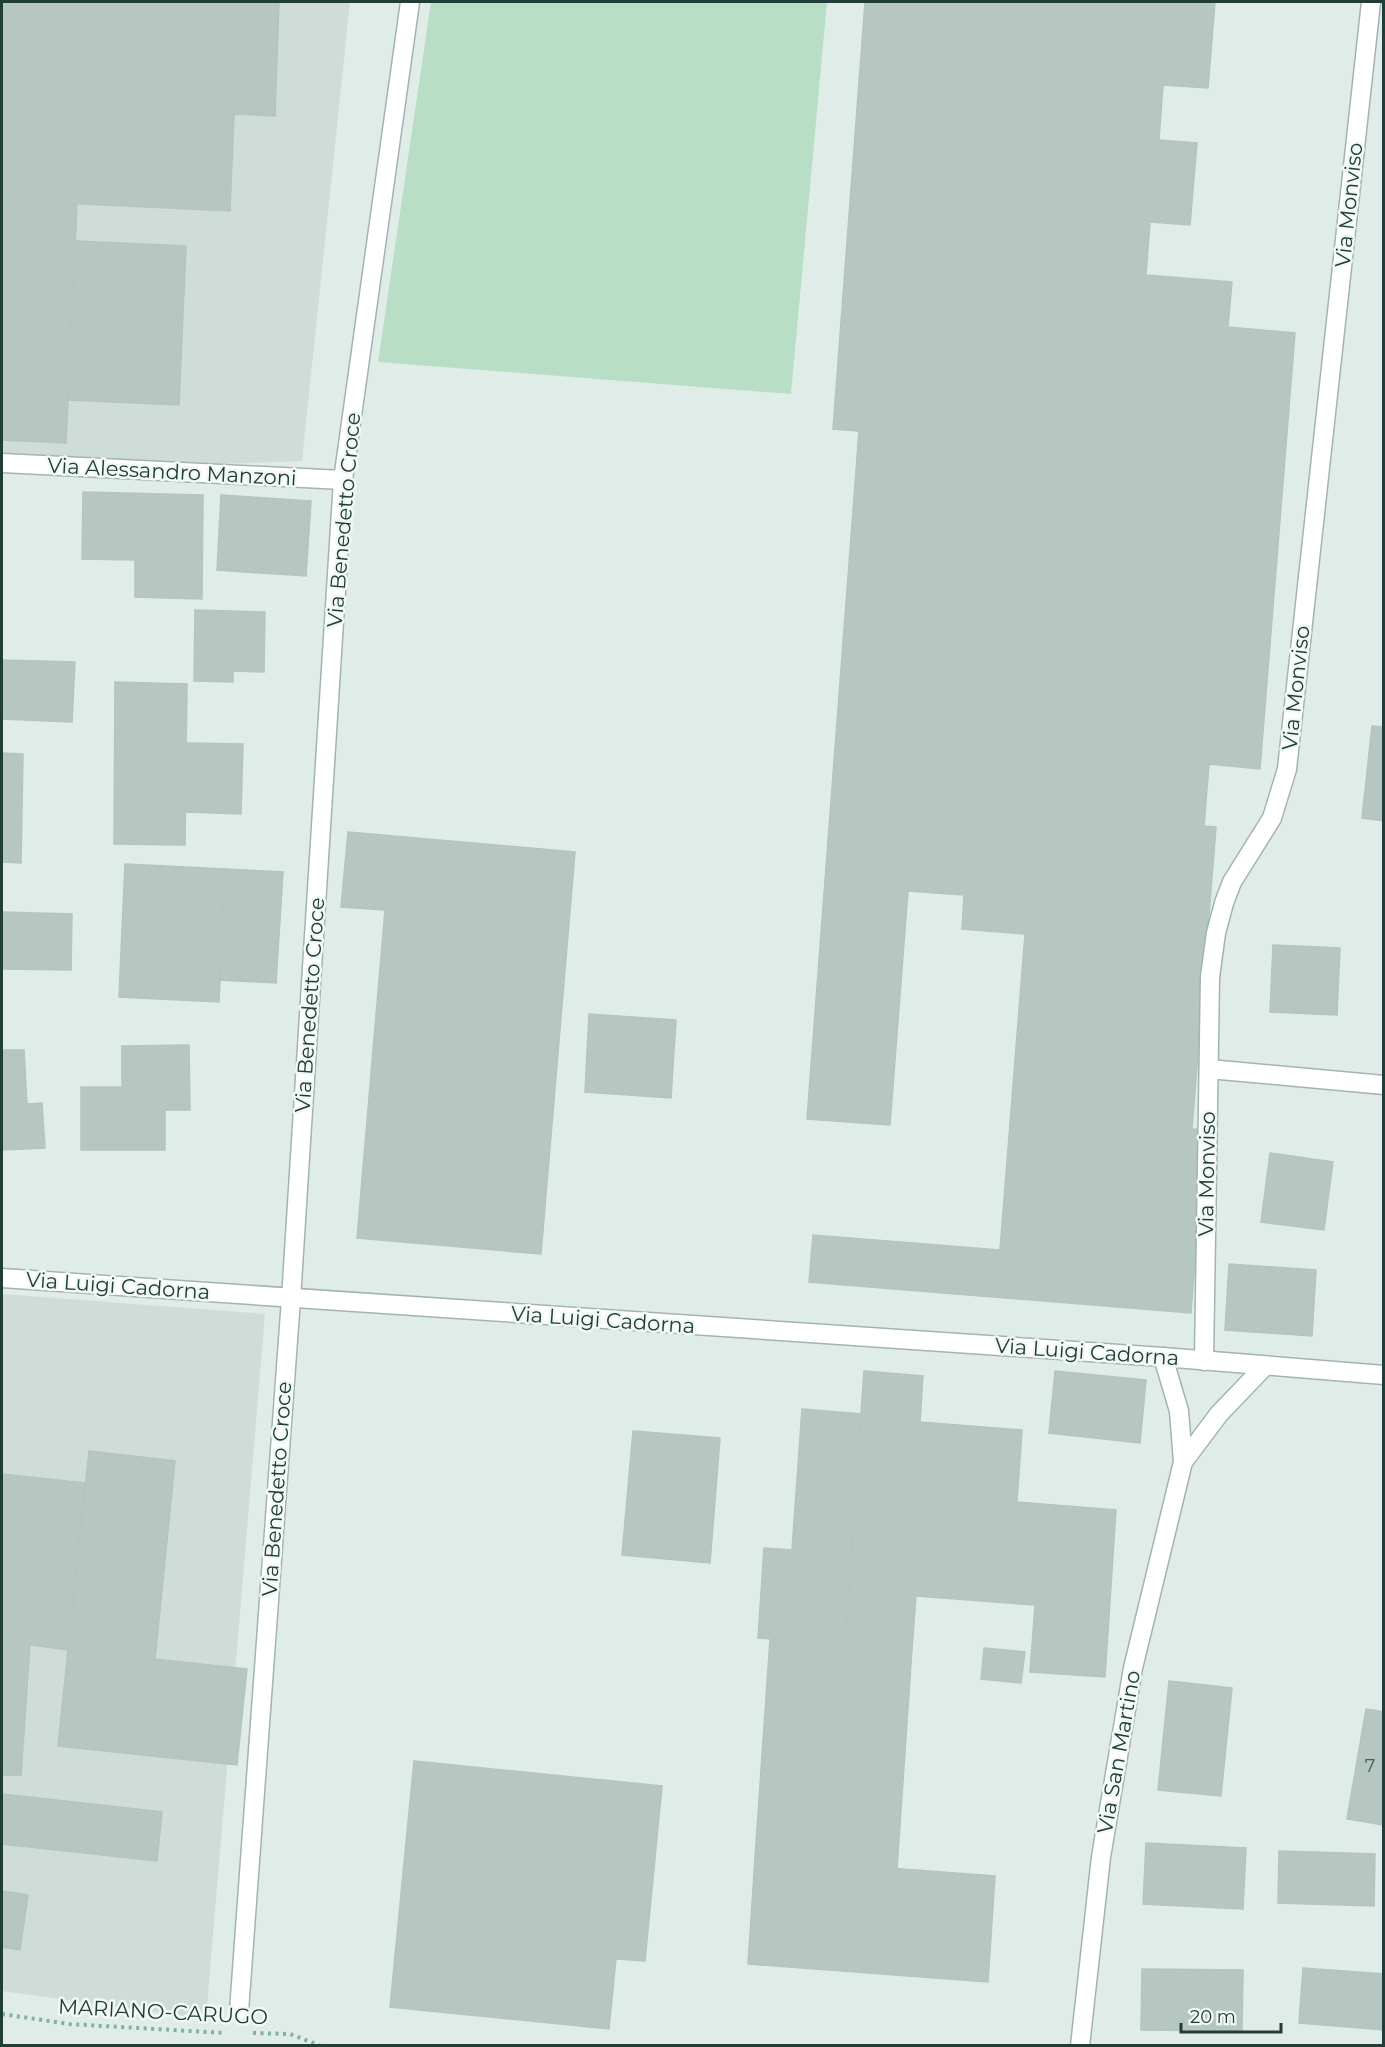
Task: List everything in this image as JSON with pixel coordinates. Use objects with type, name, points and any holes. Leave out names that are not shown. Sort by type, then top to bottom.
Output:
[{"type":"street","name":"Via Benedetto Croce","points":[[239,2011],[291,1299],[343,480],[410,2]]},
{"type":"street","name":"Via Monviso","points":[[1204,1361],[1210,977],[1218,919],[1232,882],[1272,818],[1287,769],[1371,2]]},
{"type":"street","name":"Via Alessandro Manzoni","points":[[2,463],[343,480]]},
{"type":"street","points":[[1209,1069],[1383,1085]]},
{"type":"street","name":"Via Luigi Cadorna","points":[[2,1278],[1163,1357],[1383,1375]]},
{"type":"street","points":[[1163,1357],[1179,1411],[1183,1462]]},
{"type":"street","points":[[1183,1462],[1219,1414],[1265,1366]]},
{"type":"street","name":"Via San Martino","points":[[1080,2046],[1101,1857],[1133,1668],[1183,1462]]},
{"type":"path","name":"MARIANO-CARUGO","points":[[2,2014],[69,2024],[231,2033]]},
{"type":"path","name":"MARIANO-CARUGO","points":[[243,2033],[290,2034],[321,2046]]},
{"type":"shaded area","points":[[2,2],[350,2],[302,461],[220,464],[2,453]]},
{"type":"shaded area","points":[[2,1294],[265,1314],[206,2019],[2,1991]]},
{"type":"green space","points":[[431,2],[827,2],[791,394],[378,362]]},
{"type":"building","points":[[2,2],[279,2],[275,116],[234,114],[230,211],[2,200]]},
{"type":"building","points":[[865,2],[1215,2],[1208,88],[1163,85],[1159,140],[1197,143],[1190,225],[1150,222],[1146,275],[1232,282],[1228,327],[1295,333],[1260,769],[1209,764],[1204,826],[1216,827],[1192,1129],[1205,1130],[1191,1313],[809,1282],[813,1235],[1000,1250],[1025,934],[962,929],[964,895],[908,891],[890,1125],[807,1119],[859,431],[833,429]]},
{"type":"building","points":[[2,200],[77,204],[66,443],[2,440]]},
{"type":"building","points":[[75,241],[186,246],[179,405],[68,400]]},
{"type":"building","points":[[83,492],[203,495],[202,599],[135,597],[135,560],[82,559]]},
{"type":"building","points":[[221,495],[311,501],[306,576],[217,570]]},
{"type":"building","points":[[195,610],[265,612],[264,672],[233,671],[233,682],[194,681]]},
{"type":"building","points":[[2,660],[75,662],[72,722],[2,719]]},
{"type":"building","points":[[115,682],[187,684],[185,845],[114,844]]},
{"type":"building","points":[[1372,726],[1384,727],[1384,821],[1362,818]]},
{"type":"building","points":[[187,743],[243,744],[241,814],[186,812]]},
{"type":"building","points":[[2,753],[23,754],[21,863],[2,862]]},
{"type":"building","points":[[348,832],[575,852],[541,1254],[357,1238],[385,910],[341,907]]},
{"type":"building","points":[[125,864],[225,869],[219,1002],[119,997]]},
{"type":"building","points":[[225,869],[283,872],[276,983],[220,980]]},
{"type":"building","points":[[2,912],[72,914],[71,970],[2,969]]},
{"type":"building","points":[[1273,945],[1340,948],[1337,1015],[1270,1012]]},
{"type":"building","points":[[589,1014],[676,1020],[671,1098],[585,1092]]},
{"type":"building","points":[[189,1045],[190,1110],[165,1110],[165,1150],[81,1150],[81,1087],[122,1087],[122,1046]]},
{"type":"building","points":[[2,1050],[24,1050],[27,1104],[42,1103],[45,1148],[2,1150]]},
{"type":"building","points":[[1270,1153],[1333,1162],[1324,1230],[1261,1222]]},
{"type":"building","points":[[1229,1264],[1316,1270],[1312,1336],[1225,1330]]},
{"type":"building","points":[[864,1371],[923,1376],[920,1422],[1022,1430],[1017,1502],[1116,1510],[1105,1677],[1030,1672],[1035,1605],[916,1596],[912,1649],[845,1644]]},
{"type":"building","points":[[1055,1371],[1146,1380],[1140,1443],[1049,1433]]},
{"type":"building","points":[[802,1409],[861,1414],[845,1644],[758,1638],[764,1548],[792,1550]]},
{"type":"building","points":[[633,1431],[720,1438],[710,1563],[622,1555]]},
{"type":"building","points":[[89,1451],[175,1461],[155,1659],[68,1650]]},
{"type":"building","points":[[2,1474],[85,1483],[68,1650],[2,1641]]},
{"type":"building","points":[[770,1639],[912,1649],[897,1869],[755,1858]]},
{"type":"building","points":[[2,1641],[30,1644],[21,1775],[2,1775]]},
{"type":"building","points":[[984,1648],[1025,1652],[1021,1683],[981,1679]]},
{"type":"building","points":[[68,1650],[247,1669],[237,1765],[58,1746]]},
{"type":"building","points":[[1169,1681],[1232,1688],[1221,1796],[1158,1790]]},
{"type":"building","points":[[1366,1709],[1384,1712],[1384,1825],[1347,1819]]},
{"type":"building","points":[[414,1761],[662,1786],[645,1961],[616,1959],[609,2029],[390,2007]]},
{"type":"building","points":[[2,1794],[162,1812],[157,1861],[2,1844]]},
{"type":"building","points":[[1146,1843],[1246,1848],[1243,1909],[1143,1904]]},
{"type":"building","points":[[1279,1851],[1375,1854],[1374,1906],[1278,1903]]},
{"type":"building","points":[[755,1858],[995,1876],[988,1982],[748,1964]]},
{"type":"building","points":[[2,1891],[28,1895],[20,1950],[2,1947]]},
{"type":"building","points":[[1303,1968],[1384,1974],[1384,2030],[1299,2023]]},
{"type":"building","points":[[1142,1969],[1243,1970],[1242,2031],[1141,2030]]}]
